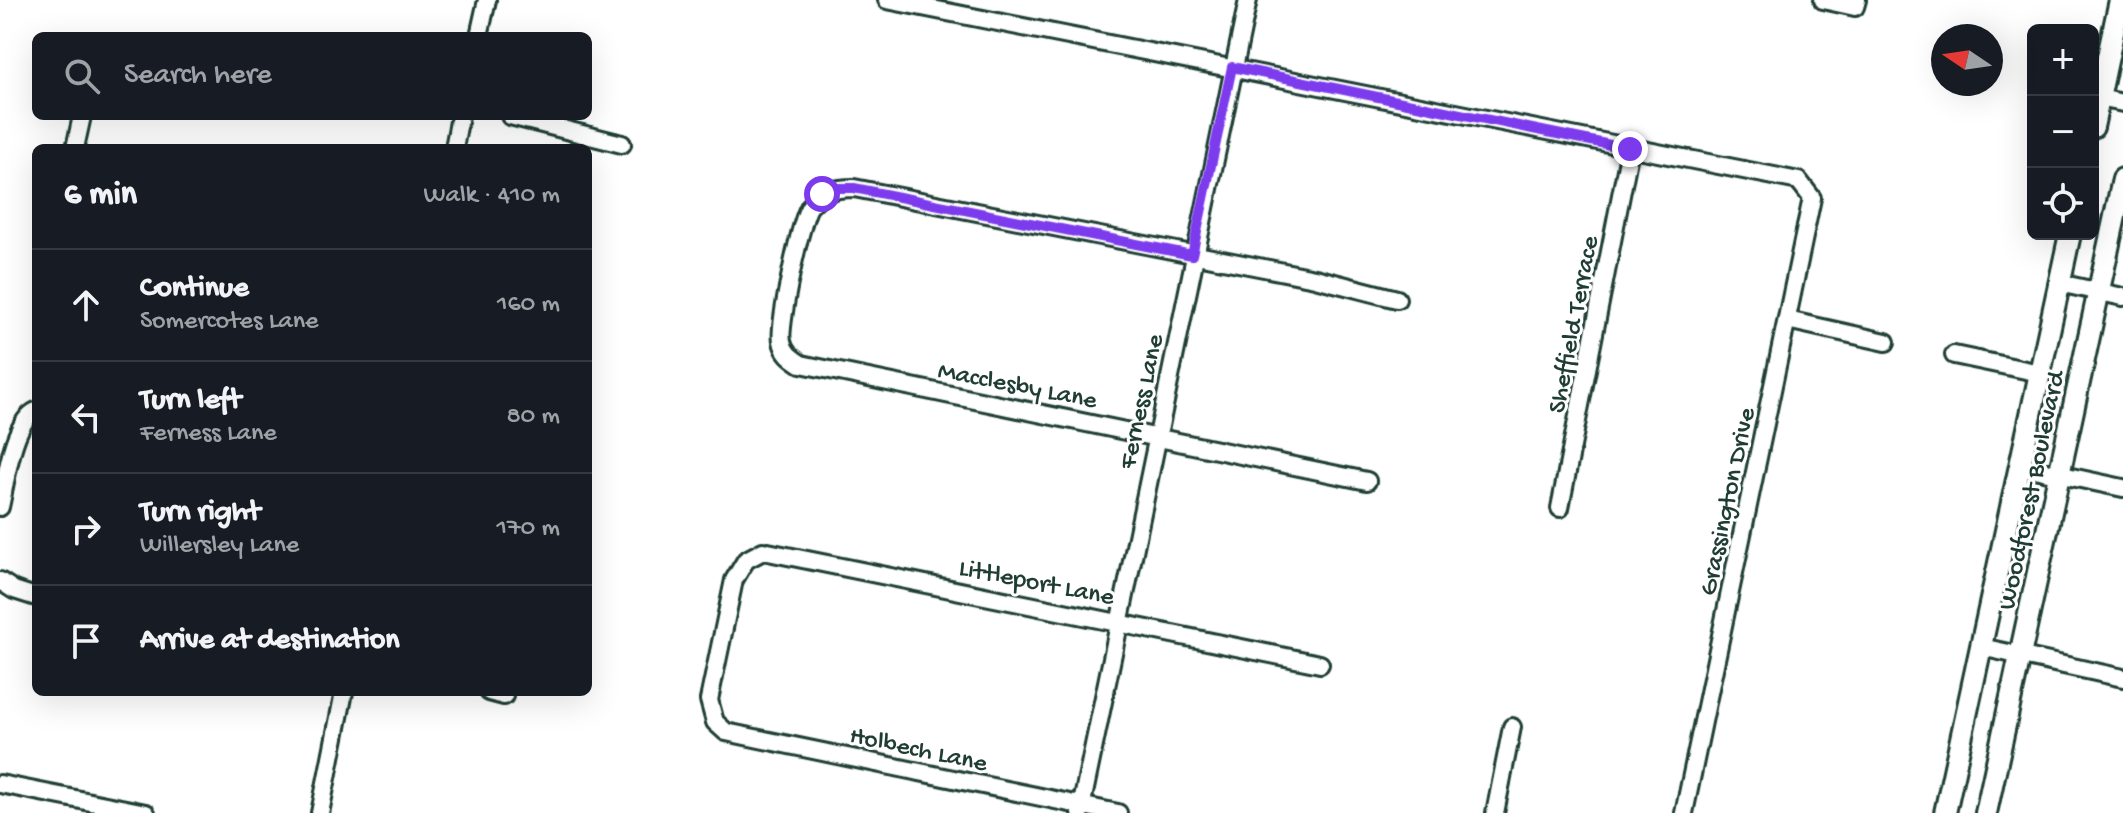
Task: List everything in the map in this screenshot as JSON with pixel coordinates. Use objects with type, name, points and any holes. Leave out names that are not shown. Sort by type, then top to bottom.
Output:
[{"type":"main road","points":[[2099,98],[2120,0]]},
{"type":"main road","name":"Woodforest Boulevard","points":[[1986,813],[2123,179]]},
{"type":"main road","name":"Woodforest Boulevard","points":[[1945,813],[2069,240]]},
{"type":"street","points":[[480,32],[487,0]]},
{"type":"street","points":[[887,0],[1630,149]]},
{"type":"street","name":"Ferness Lane","points":[[1081,809],[1192,255],[1248,0]]},
{"type":"street","points":[[1823,0],[1856,4]]},
{"type":"street","points":[[2099,98],[2123,103]]},
{"type":"street","points":[[76,144],[81,120]]},
{"type":"street","points":[[455,144],[459,120]]},
{"type":"street","points":[[526,120],[622,144]]},
{"type":"street","name":"Grassington Drive","points":[[1630,149],[1799,181],[1812,198],[1684,813]]},
{"type":"street","name":"Sheffield Terrace","points":[[1560,508],[1630,149]]},
{"type":"street","name":"Macclesby Lane","points":[[1192,255],[854,188],[836,188],[822,194],[807,210],[781,339],[786,354],[801,364],[1367,481]]},
{"type":"street","points":[[1192,255],[1315,278],[1397,299]]},
{"type":"street","points":[[2059,283],[2123,297]]},
{"type":"street","points":[[1787,320],[1886,342]]},
{"type":"street","points":[[1954,355],[2040,373]]},
{"type":"street","points":[[0,507],[13,449],[32,413]]},
{"type":"street","points":[[2020,466],[2123,488]]},
{"type":"street","name":"Littleport Lane","points":[[715,722],[709,700],[734,580],[746,560],[763,551],[1320,664]]},
{"type":"street","points":[[0,581],[32,596]]},
{"type":"street","points":[[1981,647],[2123,678]]},
{"type":"street","points":[[320,813],[343,696]]},
{"type":"street","name":"Holbech Lane","points":[[715,722],[726,732],[1081,809],[1118,813]]},
{"type":"street","points":[[1495,813],[1512,727]]},
{"type":"street","points":[[0,784],[146,813]]},
{"type":"route","points":[[822,194],[836,188],[854,188],[1192,255],[1232,67],[1630,149]]}]
